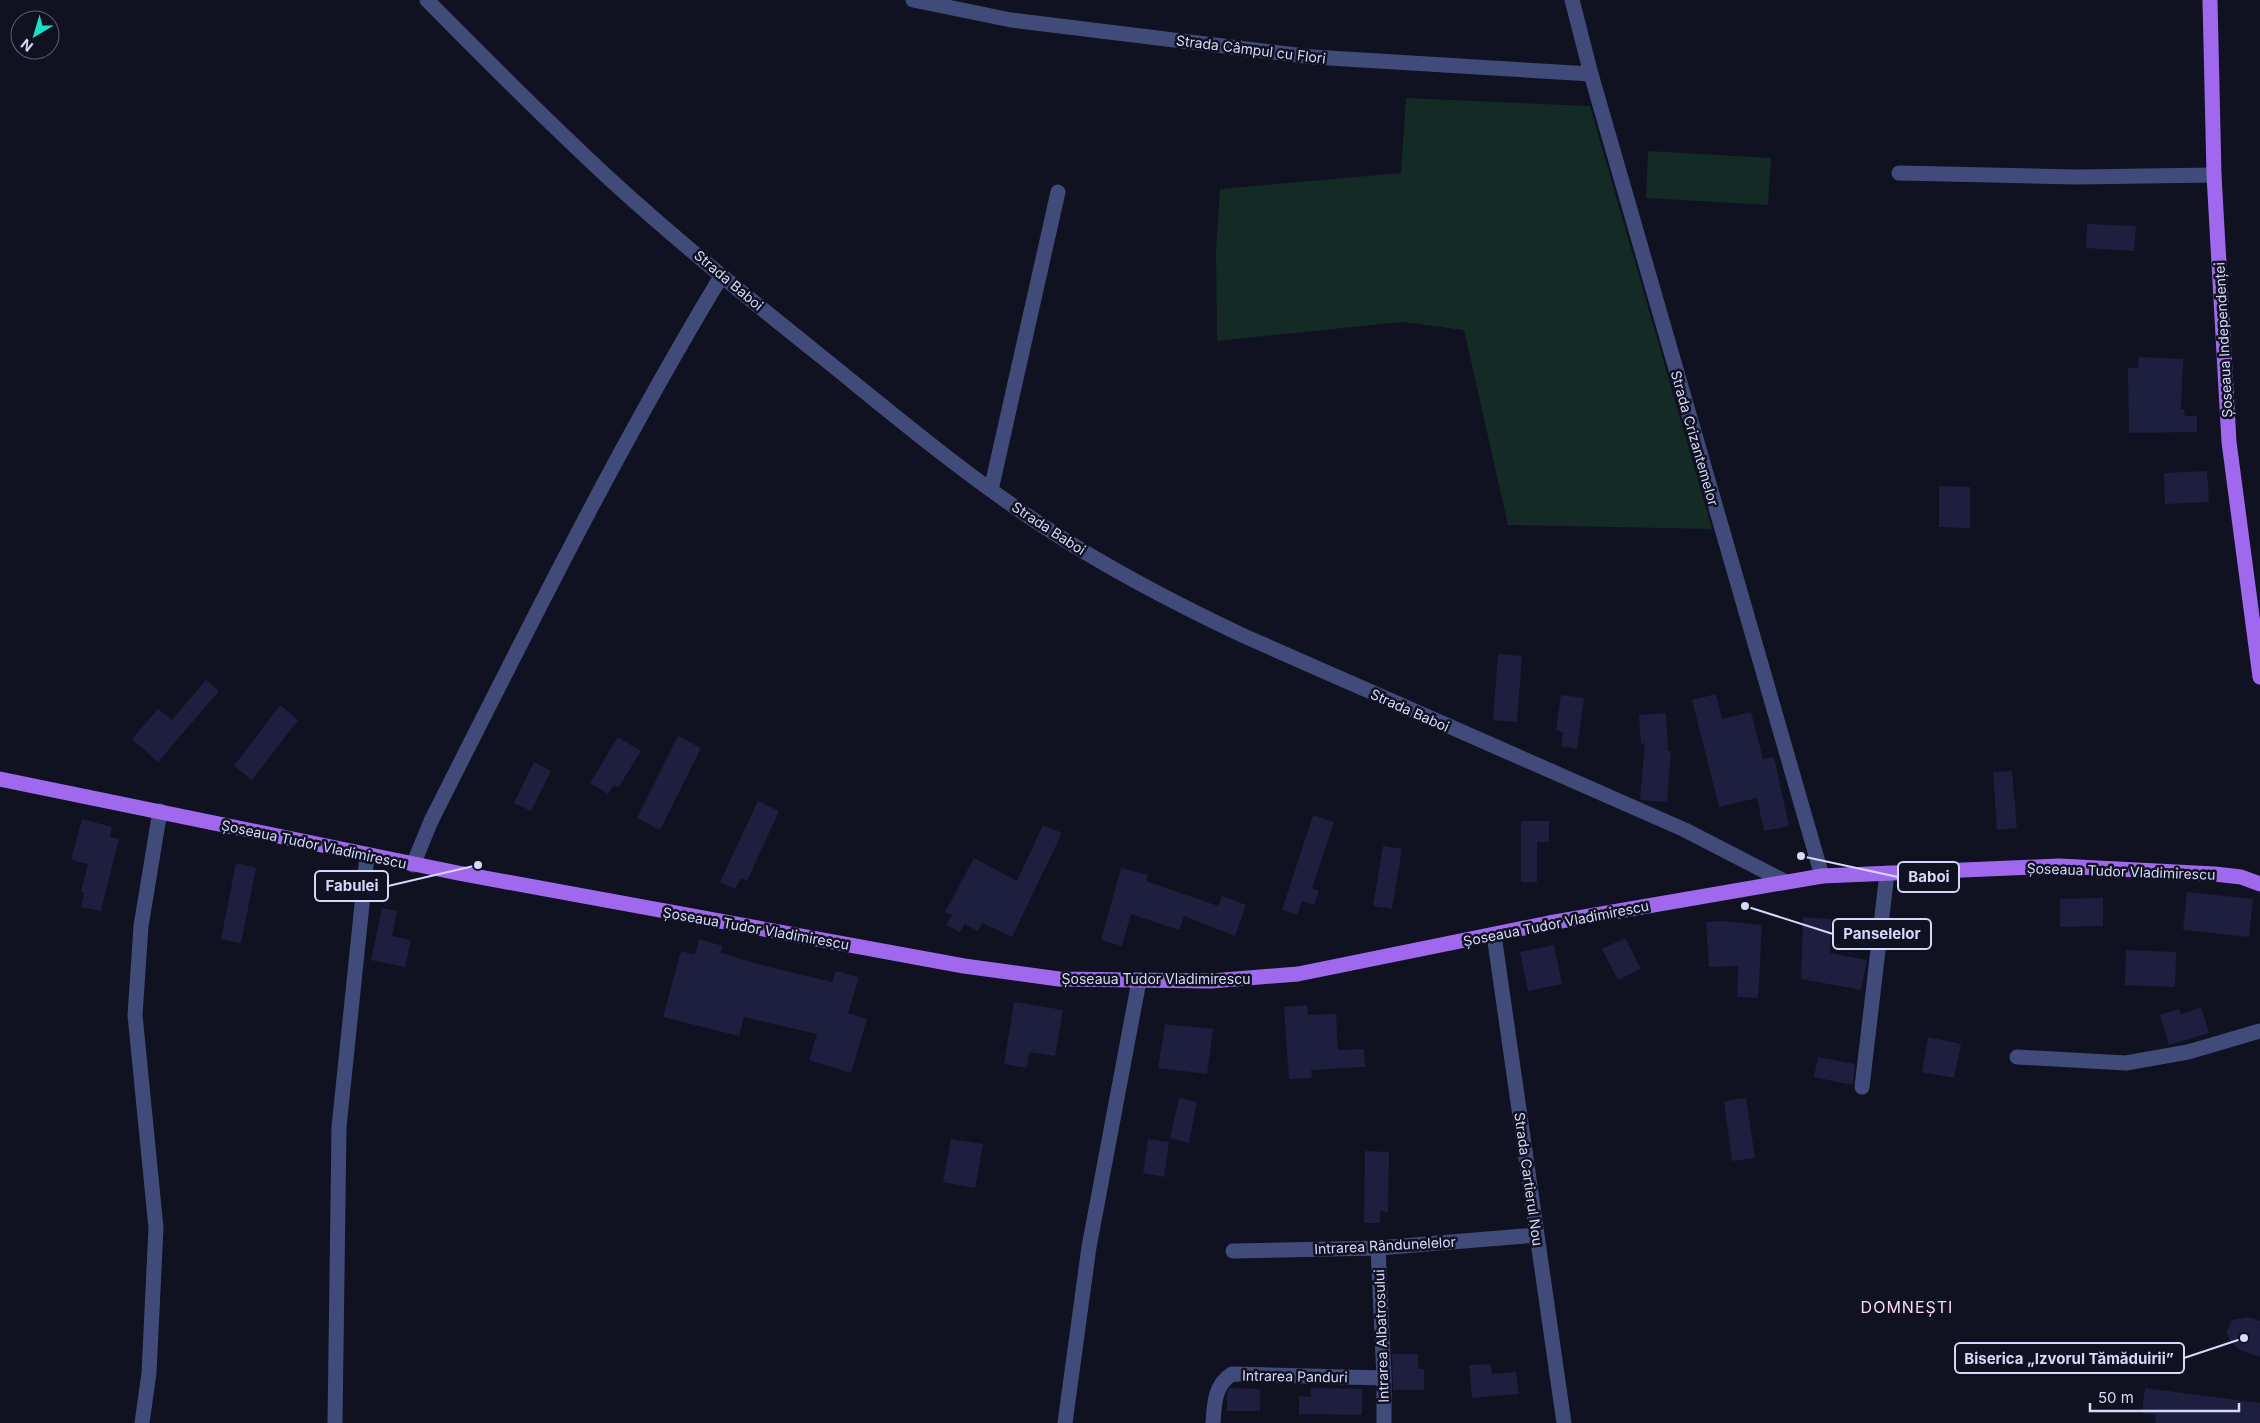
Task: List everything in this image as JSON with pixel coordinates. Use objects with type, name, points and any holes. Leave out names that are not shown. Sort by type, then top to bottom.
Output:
[{"type":"main road","name":"Șoseaua Independenței","points":[[2210,0],[2214,175],[2229,442],[2260,677]]},
{"type":"main road","name":"Șoseaua Tudor Vladimirescu","points":[[0,778],[413,865],[964,966],[1059,979],[1138,981],[1231,980],[1298,974],[1494,935],[1784,881],[1822,876],[2068,866],[2215,874],[2241,877],[2260,884]]},
{"type":"street","name":"Strada Baboi","points":[[427,0],[612,181],[722,275],[892,414],[992,490],[1103,564],[1176,604],[1334,676],[1685,830],[1784,881]]},
{"type":"street","name":"Strada Câmpul cu Flori","points":[[913,0],[1011,20],[1313,57],[1591,74]]},
{"type":"street","name":"Strada Crizantemelor","points":[[1572,0],[1591,74],[1822,876]]},
{"type":"street","points":[[1899,173],[2077,177],[2214,175]]},
{"type":"street","points":[[992,490],[1058,192]]},
{"type":"street","points":[[413,865],[436,812],[598,491],[682,341],[722,275]]},
{"type":"street","points":[[142,1423],[149,1373],[156,1228],[135,1015],[141,926],[160,811]]},
{"type":"street","points":[[336,1423],[339,1127],[367,856]]},
{"type":"street","points":[[1862,1087],[1887,873]]},
{"type":"street","name":"Strada Cartierul Nou","points":[[1494,935],[1564,1423]]},
{"type":"street","points":[[1066,1423],[1089,1247],[1138,981]]},
{"type":"street","points":[[2018,1057],[2126,1062],[2188,1052],[2260,1031]]},
{"type":"street","name":"Intrarea Rândunelelor","points":[[1233,1251],[1378,1248],[1537,1235]]},
{"type":"street","name":"Intrarea Albatrosului","points":[[1378,1248],[1384,1378],[1384,1423]]},
{"type":"street","name":"Intrarea Panduri","points":[[1213,1423],[1218,1390],[1222,1379],[1232,1374],[1384,1378]]},
{"type":"green space","points":[[1406,98],[1590,106],[1712,529],[1508,525],[1464,330],[1402,322],[1217,341],[1216,252],[1220,189],[1401,173]]},
{"type":"green space","points":[[1648,151],[1771,158],[1768,205],[1646,198]]},
{"type":"building","points":[[2087,224],[2136,226],[2134,251],[2086,248]]},
{"type":"building","points":[[2139,357],[2183,359],[2181,409],[2184,409],[2185,416],[2197,416],[2197,432],[2129,433],[2128,368],[2138,368]]},
{"type":"building","points":[[2207,471],[2209,502],[2165,504],[2164,473]]},
{"type":"building","points":[[1939,486],[1970,487],[1970,528],[1939,527]]},
{"type":"building","points":[[1498,654],[1522,656],[1517,722],[1493,720]]},
{"type":"building","points":[[206,680],[219,691],[158,762],[132,739],[158,709],[172,720]]},
{"type":"building","points":[[1716,694],[1722,719],[1751,712],[1763,759],[1774,757],[1789,826],[1764,831],[1757,798],[1719,807],[1692,700]]},
{"type":"building","points":[[1561,695],[1584,698],[1577,749],[1561,746],[1563,732],[1556,731]]},
{"type":"building","points":[[280,705],[298,720],[252,780],[234,766]]},
{"type":"building","points":[[1666,713],[1668,751],[1671,751],[1667,802],[1640,800],[1645,743],[1641,744],[1639,715]]},
{"type":"building","points":[[678,736],[701,748],[660,830],[637,818]]},
{"type":"building","points":[[618,737],[641,751],[618,788],[614,785],[608,794],[590,783]]},
{"type":"building","points":[[534,762],[551,771],[531,811],[514,803]]},
{"type":"building","points":[[2012,771],[2017,828],[1997,830],[1993,772]]},
{"type":"building","points":[[758,801],[779,811],[747,881],[741,878],[735,889],[720,882]]},
{"type":"building","points":[[1313,815],[1334,822],[1312,888],[1319,891],[1314,905],[1302,901],[1297,915],[1282,910]]},
{"type":"building","points":[[82,819],[112,827],[110,837],[119,839],[101,911],[81,907],[84,893],[81,892],[88,864],[71,860]]},
{"type":"building","points":[[1521,821],[1549,821],[1549,842],[1537,842],[1537,882],[1521,882]]},
{"type":"building","points":[[1043,825],[1062,833],[1012,937],[982,923],[978,931],[965,924],[960,932],[946,925],[952,915],[945,912],[974,858],[1017,881]]},
{"type":"building","points":[[1383,846],[1402,849],[1392,909],[1373,906]]},
{"type":"building","points":[[236,863],[256,868],[241,943],[221,939]]},
{"type":"building","points":[[1121,868],[1148,875],[1146,881],[1218,906],[1222,896],[1246,905],[1235,936],[1184,916],[1179,930],[1131,914],[1122,946],[1101,940]]},
{"type":"building","points":[[2187,892],[2253,899],[2249,937],[2183,930]]},
{"type":"building","points":[[2103,898],[2103,926],[2060,927],[2060,899]]},
{"type":"building","points":[[382,908],[397,911],[392,936],[411,940],[405,967],[371,960]]},
{"type":"building","points":[[1803,917],[1831,919],[1830,953],[1867,960],[1861,990],[1801,979]]},
{"type":"building","points":[[1722,921],[1762,925],[1758,998],[1737,997],[1738,966],[1709,967],[1706,922]]},
{"type":"building","points":[[1625,938],[1641,969],[1618,980],[1602,949]]},
{"type":"building","points":[[699,939],[723,946],[721,953],[832,982],[836,971],[859,977],[848,1013],[867,1019],[851,1073],[809,1060],[817,1034],[744,1017],[739,1036],[663,1017],[681,951],[695,955]]},
{"type":"building","points":[[1554,945],[1562,984],[1528,991],[1520,952]]},
{"type":"building","points":[[2126,950],[2176,952],[2175,987],[2125,985]]},
{"type":"building","points":[[1014,1002],[1063,1010],[1055,1056],[1029,1052],[1027,1068],[1004,1064]]},
{"type":"building","points":[[1307,1005],[1308,1015],[1336,1014],[1338,1050],[1364,1049],[1365,1067],[1311,1070],[1312,1078],[1289,1079],[1284,1007]]},
{"type":"building","points":[[2201,1007],[2209,1033],[2169,1045],[2160,1015],[2179,1009],[2181,1014]]},
{"type":"building","points":[[1165,1024],[1213,1029],[1207,1074],[1158,1068]]},
{"type":"building","points":[[1928,1037],[1961,1044],[1954,1078],[1922,1072]]},
{"type":"building","points":[[1818,1057],[1855,1064],[1853,1085],[1814,1077]]},
{"type":"building","points":[[1179,1098],[1197,1102],[1189,1143],[1170,1138]]},
{"type":"building","points":[[1746,1098],[1755,1158],[1732,1161],[1724,1101]]},
{"type":"building","points":[[951,1139],[983,1144],[975,1188],[943,1182]]},
{"type":"building","points":[[1148,1139],[1169,1142],[1164,1177],[1143,1173]]},
{"type":"building","points":[[1365,1151],[1389,1152],[1388,1212],[1380,1211],[1380,1223],[1364,1223]]},
{"type":"building","points":[[2248,1317],[2260,1321],[2260,1357],[2240,1350],[2232,1343],[2226,1333],[2232,1320]]},
{"type":"building","points":[[1392,1354],[1418,1354],[1418,1369],[1424,1369],[1424,1390],[1393,1390]]},
{"type":"building","points":[[1491,1364],[1492,1374],[1516,1372],[1519,1394],[1472,1398],[1469,1365]]},
{"type":"building","points":[[1230,1388],[1260,1389],[1260,1411],[1227,1411],[1227,1393]]},
{"type":"building","points":[[1311,1388],[1362,1389],[1362,1415],[1299,1414],[1299,1396],[1311,1397]]},
{"type":"building","points":[[2145,1388],[2260,1403],[2260,1423],[2155,1423],[2156,1415],[2142,1413]]},
{"type":"place","name":"Baboi","points":[[1801,856]]},
{"type":"place","name":"Fabulei","points":[[478,865]]},
{"type":"place","name":"Panselelor","points":[[1745,906]]},
{"type":"place","name":"Biserica „Izvorul Tămăduirii”","points":[[2244,1338]]},
{"type":"district","name":"DOMNEȘTI","points":[[1907,1307]]}]
